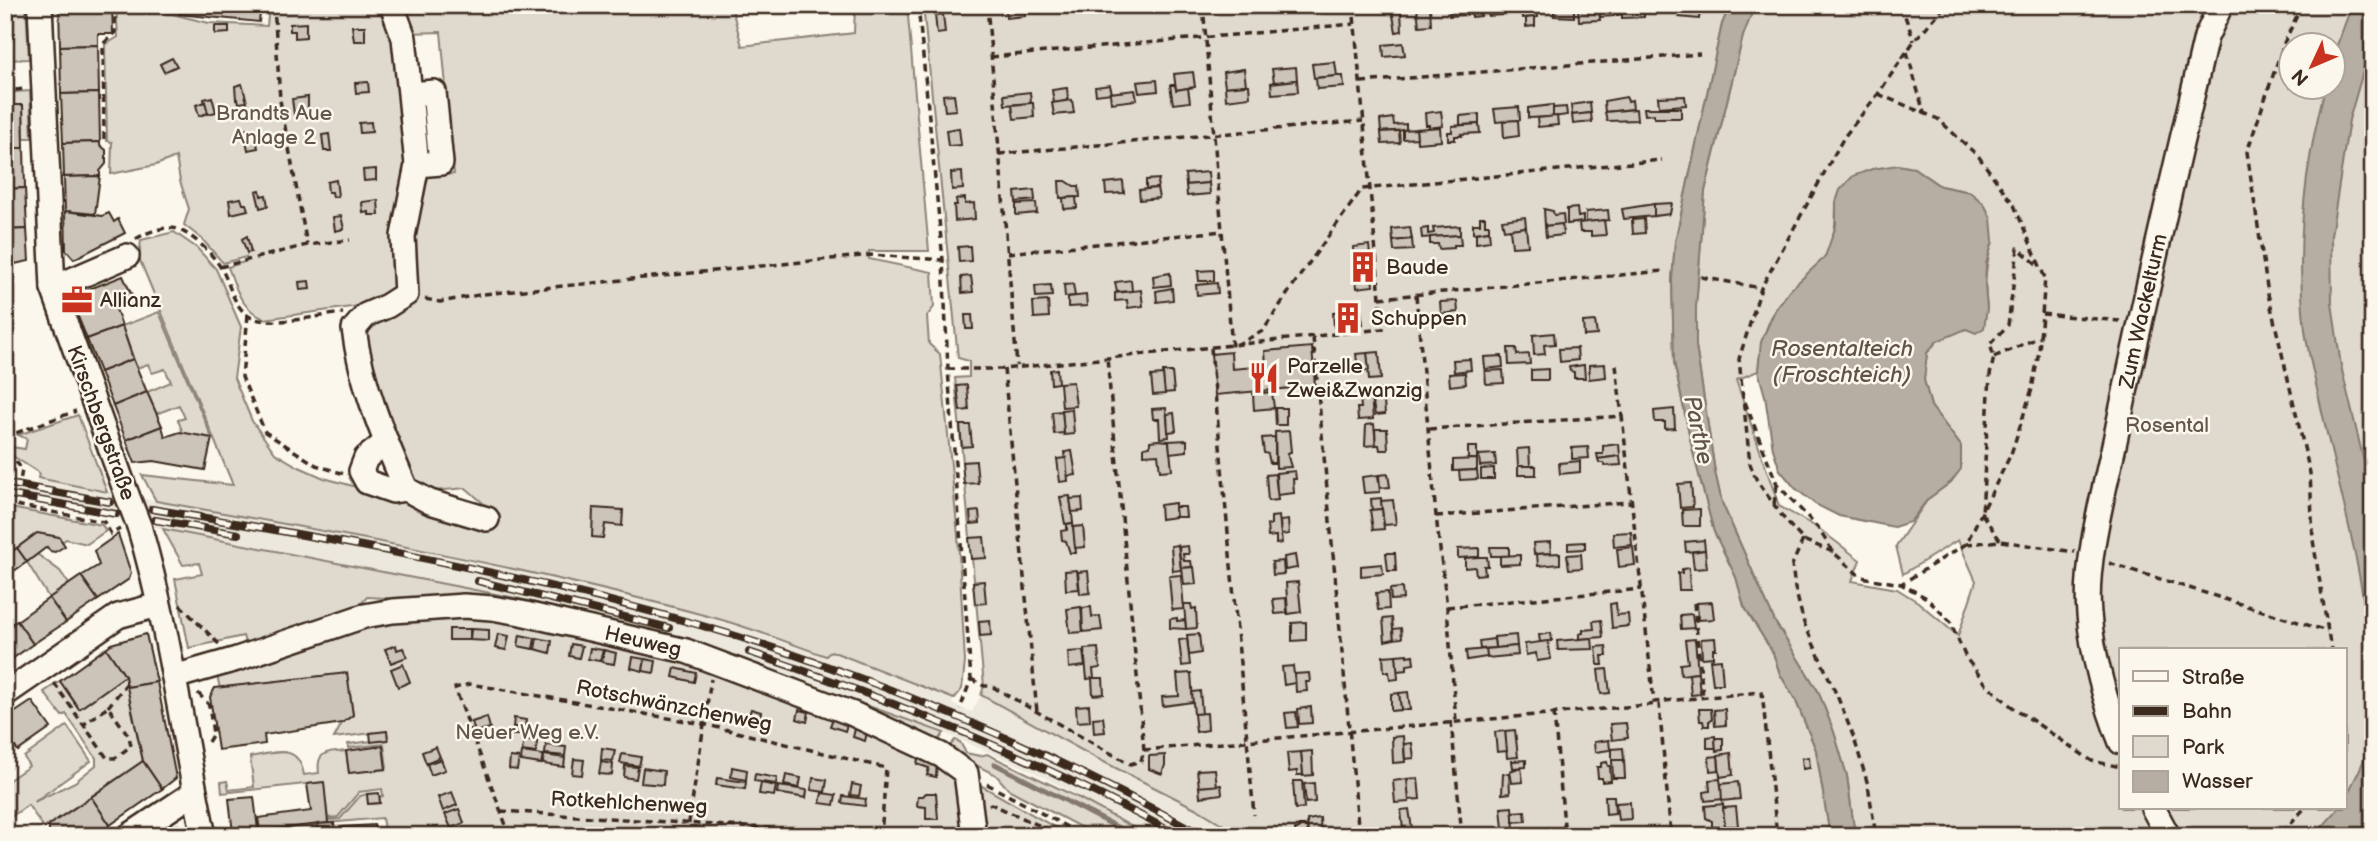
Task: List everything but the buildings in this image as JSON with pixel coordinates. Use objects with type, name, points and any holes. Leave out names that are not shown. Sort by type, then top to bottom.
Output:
[{"type":"street","name":"Kirschbergstraße","points":[[40,5],[53,288],[139,526],[150,565],[167,602],[183,682],[195,792],[204,836]]},
{"type":"street","name":"Zum Wackelturm","points":[[2119,738],[2100,673],[2088,613],[2091,557],[2139,323],[2206,37],[2221,5]]},
{"type":"street","points":[[393,8],[404,38],[410,94],[434,92],[441,163],[417,165],[403,236],[406,294],[366,315],[354,329],[357,356],[386,442],[406,489]]},
{"type":"street","points":[[53,288],[133,246]]},
{"type":"street","points":[[386,442],[366,458],[361,471],[367,482],[393,491],[406,489],[430,502],[487,519]]},
{"type":"street","points":[[5,694],[118,616],[167,602]]},
{"type":"street","name":"Heuweg","points":[[183,682],[237,659],[364,616],[464,606],[521,613],[686,651],[852,714],[942,755],[966,773]]},
{"type":"street","points":[[966,773],[973,827]]},
{"type":"street","points":[[129,836],[195,792]]},
{"type":"street","points":[[2154,810],[2168,836]]},
{"type":"path","points":[[104,139],[103,44],[116,33],[115,5]]},
{"type":"path","points":[[274,5],[281,100],[307,245]]},
{"type":"path","points":[[918,5],[943,260],[948,369],[971,679],[960,709]]},
{"type":"path","points":[[987,5],[1017,367]]},
{"type":"path","points":[[1203,5],[1232,347]]},
{"type":"path","points":[[948,369],[1004,369],[1383,329],[1353,5]]},
{"type":"path","points":[[1901,5],[1914,41]]},
{"type":"path","points":[[1833,552],[1803,540],[1756,481],[1750,464],[1739,359],[1760,288],[1844,136],[1878,94],[1914,41],[1946,5]]},
{"type":"path","points":[[2302,5],[2284,43],[2247,152],[2267,293],[2310,473],[2314,540],[2331,648]]},
{"type":"path","points":[[991,57],[1354,24]]},
{"type":"path","points":[[1907,52],[1924,113]]},
{"type":"path","points":[[1360,82],[1700,54]]},
{"type":"path","points":[[5,95],[14,90],[32,89]]},
{"type":"path","points":[[1878,94],[1938,119],[1979,157],[2014,205],[2045,278],[2032,389],[2011,454],[1966,544]]},
{"type":"path","points":[[999,154],[1363,121]]},
{"type":"path","points":[[1232,347],[1263,331],[1362,189],[1662,160]]},
{"type":"path","points":[[133,246],[160,229],[175,228],[201,245],[220,267],[233,298],[248,315],[266,322],[342,313],[366,315]]},
{"type":"path","points":[[1008,253],[1222,231]]},
{"type":"path","points":[[220,267],[307,245],[350,240]]},
{"type":"path","points":[[2001,541],[1982,514],[1993,357],[1990,344],[2008,325],[2018,248],[2041,267]]},
{"type":"path","points":[[406,294],[440,302],[484,294],[871,255],[943,260]]},
{"type":"path","points":[[1380,298],[1663,271]]},
{"type":"path","points":[[1701,277],[1760,288]]},
{"type":"path","points":[[1416,295],[1447,607],[1462,836]]},
{"type":"path","points":[[2042,314],[2139,323]]},
{"type":"path","points":[[248,315],[242,377],[265,432],[316,465],[367,482]]},
{"type":"path","points":[[1993,357],[2040,336]]},
{"type":"path","points":[[1313,337],[1359,836]]},
{"type":"path","points":[[1211,348],[1254,815]]},
{"type":"path","points":[[971,679],[984,686],[991,686],[1130,764],[1141,761],[1144,750],[1107,358]]},
{"type":"path","points":[[1616,365],[1654,702],[1762,692],[1777,836]]},
{"type":"path","points":[[1004,369],[1037,712]]},
{"type":"path","points":[[1742,395],[1777,484],[1818,528],[1833,552],[1861,578],[1901,584],[1925,597],[1951,621],[1966,658],[1986,684],[2011,706],[2092,761],[2119,767]]},
{"type":"path","points":[[5,437],[70,413]]},
{"type":"path","points":[[1429,429],[1622,416]]},
{"type":"path","points":[[5,455],[22,470],[20,481]]},
{"type":"path","points":[[1774,504],[1777,484]]},
{"type":"path","points":[[1436,516],[1631,502]]},
{"type":"path","points":[[5,503],[104,522],[108,529]]},
{"type":"path","points":[[1803,540],[1792,565],[1798,600],[1804,623],[1839,698],[1854,738],[1868,785],[1875,836]]},
{"type":"path","points":[[1901,584],[1966,544],[2001,541],[2066,549],[2091,557]]},
{"type":"path","points":[[2121,567],[2327,631]]},
{"type":"path","points":[[1447,607],[1643,589]]},
{"type":"path","points":[[167,602],[237,659]]},
{"type":"path","points":[[1694,603],[1703,698]]},
{"type":"path","points":[[688,836],[703,724],[715,662]]},
{"type":"path","points":[[53,681],[107,758],[115,758],[131,746],[129,736],[108,707]]},
{"type":"path","points":[[183,682],[209,705],[213,734],[203,750]]},
{"type":"path","points":[[83,725],[108,707],[127,683]]},
{"type":"path","name":"Rotschwänzchenweg","points":[[501,811],[456,688],[470,684],[703,724],[886,768],[881,836]]},
{"type":"path","points":[[1144,750],[1659,704],[1671,836]]},
{"type":"path","points":[[1554,713],[1565,836]]},
{"type":"path","points":[[966,773],[1084,836]]},
{"type":"path","points":[[973,827],[991,804],[1063,836]]},
{"type":"path","points":[[2270,836],[2285,829],[2303,810]]},
{"type":"path","points":[[501,811],[510,836]]},
{"type":"path","name":"Rotkehlchenweg","points":[[501,811],[881,836]]},
{"type":"shaded area","points":[[38,478],[383,540],[713,617],[826,656],[831,651],[954,699],[952,704],[972,712],[981,695],[1197,809],[1242,836],[1153,836],[1030,770],[944,733],[679,638],[180,536],[163,529],[105,516],[5,498],[5,479],[37,484]]},
{"type":"green space","points":[[11,5],[26,5],[29,59],[5,60],[5,10]]},
{"type":"green space","name":"Brandts Aue Anlage 2","points":[[116,5],[135,5],[209,23],[267,26],[269,5],[371,5],[384,10],[398,38],[413,177],[454,174],[441,32],[408,33],[400,11],[446,5],[731,5],[742,46],[854,33],[855,5],[907,5],[929,251],[869,251],[869,259],[932,272],[934,307],[927,316],[929,344],[940,354],[958,536],[965,662],[962,689],[954,699],[831,651],[826,656],[740,625],[642,599],[435,553],[156,501],[142,475],[233,485],[139,258],[141,240],[174,232],[197,248],[216,269],[241,327],[234,378],[252,421],[275,453],[324,478],[393,497],[486,530],[492,511],[466,488],[434,491],[409,478],[365,353],[370,326],[406,308],[413,281],[398,281],[391,293],[366,305],[264,319],[244,304],[228,267],[247,261],[246,257],[223,263],[202,239],[184,225],[189,209],[176,157],[156,165],[111,174],[112,142],[107,141],[105,45],[118,37]]},
{"type":"green space","points":[[923,5],[1730,5],[1722,24],[1675,242],[1672,280],[1674,362],[1693,452],[1714,532],[1736,577],[1744,606],[1773,653],[1780,674],[1796,701],[1816,750],[1830,836],[1242,836],[1197,809],[981,695],[984,686],[955,378],[969,377],[969,361],[958,358]]},
{"type":"green space","name":"Rosental","points":[[1755,5],[2373,5],[2373,835],[1855,836],[1847,776],[1818,691],[1775,622],[1722,503],[1696,346],[1696,307],[1705,191],[1743,36]],"holes":[[[1914,168],[1940,186],[1970,192],[1993,241],[1986,275],[1987,309],[1966,328],[1937,341],[1927,353],[1924,380],[1931,406],[1961,446],[1951,482],[1928,499],[1896,546],[1903,574],[1958,540],[1976,581],[1958,636],[1918,602],[1897,589],[1852,581],[1860,560],[1818,528],[1779,506],[1736,380],[1758,371],[1763,339],[1775,310],[1827,253],[1834,232],[1836,202]]]},
{"type":"green space","points":[[30,91],[32,138],[24,138],[23,105],[5,105],[5,97],[14,92]]},
{"type":"green space","points":[[159,312],[212,438],[183,433],[178,420],[185,418],[179,405],[156,414],[147,392],[171,382],[165,369],[152,373],[148,364],[137,368],[122,326]]},
{"type":"green space","points":[[78,415],[107,492],[38,478],[39,473],[5,451],[5,446],[25,449],[27,439],[18,435]]},
{"type":"green space","points":[[5,507],[102,525],[106,531],[87,544],[66,539],[62,542],[37,533],[5,556]]},
{"type":"green space","points":[[163,529],[516,598],[679,638],[944,733],[937,743],[667,639],[405,599],[367,597],[351,615],[247,649],[243,636],[189,648],[175,579],[202,574],[199,563],[183,565]]},
{"type":"green space","points":[[37,554],[60,571],[69,584],[49,598],[27,562]]},
{"type":"green space","name":"Neuer Weg e.V.","points":[[465,617],[493,620],[681,659],[850,719],[938,761],[1070,836],[385,836],[382,818],[328,823],[328,820],[340,819],[360,796],[367,794],[368,804],[380,803],[382,789],[359,792],[338,817],[328,818],[323,782],[222,793],[221,782],[227,781],[229,790],[254,787],[250,757],[268,753],[291,754],[297,758],[304,775],[319,773],[321,757],[336,751],[346,751],[349,773],[387,768],[384,744],[349,748],[348,744],[388,739],[387,731],[334,738],[342,723],[353,715],[347,673],[220,688],[217,676],[368,621],[430,621]]},
{"type":"green space","points":[[125,676],[143,761],[44,828],[28,805],[5,821],[5,783],[29,766],[24,757],[67,726],[91,761],[34,802],[75,782],[96,765],[96,758],[66,714],[62,716],[44,692],[60,681],[79,708]]},
{"type":"green space","points":[[955,740],[960,742],[966,753],[980,756],[987,754],[1079,798],[1149,836],[1097,836],[1008,789],[996,775],[952,753],[951,745]]},
{"type":"green space","points":[[316,824],[317,836],[277,836],[276,830]]},
{"type":"water","name":"Parthe","points":[[1730,5],[1755,5],[1743,36],[1705,191],[1696,307],[1696,346],[1722,503],[1775,622],[1818,691],[1847,776],[1855,836],[1830,836],[1816,750],[1796,701],[1780,674],[1773,653],[1744,606],[1736,577],[1714,532],[1693,452],[1674,362],[1672,280],[1675,242],[1722,24]]},
{"type":"water","points":[[2352,5],[2373,5],[2373,37],[2349,120],[2331,236],[2332,303],[2341,366],[2373,499],[2373,693],[2362,589],[2305,330],[2301,238],[2307,178],[2322,102],[2346,102],[2346,32],[2342,32]]},
{"type":"water","name":"Rosentalteich (Froschteich)","points":[[1898,165],[1914,168],[1940,186],[1970,192],[1984,204],[1991,218],[1993,241],[1986,264],[1987,309],[1984,328],[1976,333],[1966,329],[1937,341],[1927,353],[1924,380],[1931,406],[1961,446],[1961,469],[1951,482],[1928,499],[1910,522],[1894,527],[1839,516],[1815,504],[1795,488],[1780,470],[1773,449],[1765,396],[1758,371],[1761,342],[1775,310],[1791,289],[1825,257],[1836,225],[1836,202],[1840,190],[1853,176],[1872,169]]},
{"type":"water","points":[[2373,707],[2373,836],[2314,836],[2337,810],[2346,810],[2347,796],[2368,747]]},
{"type":"waterway","points":[[995,764],[1134,836]]},
{"type":"railway","points":[[5,483],[110,502]]},
{"type":"railway","points":[[5,494],[116,514]]},
{"type":"railway","points":[[152,509],[289,532],[494,573],[629,606],[762,644],[892,690],[956,716],[1081,773],[1204,836]]},
{"type":"railway","points":[[155,520],[238,534]]},
{"type":"railway","points":[[478,581],[669,628]]},
{"type":"railway","points":[[749,652],[968,734],[1075,782],[1179,836]]},
{"type":"place","name":"Baude","points":[[1363,267]]},
{"type":"place","name":"Allianz","points":[[77,300]]},
{"type":"place","name":"Schuppen","points":[[1348,318]]},
{"type":"place","name":"Parzelle Zwei&Zwanzig","points":[[1264,378]]}]
